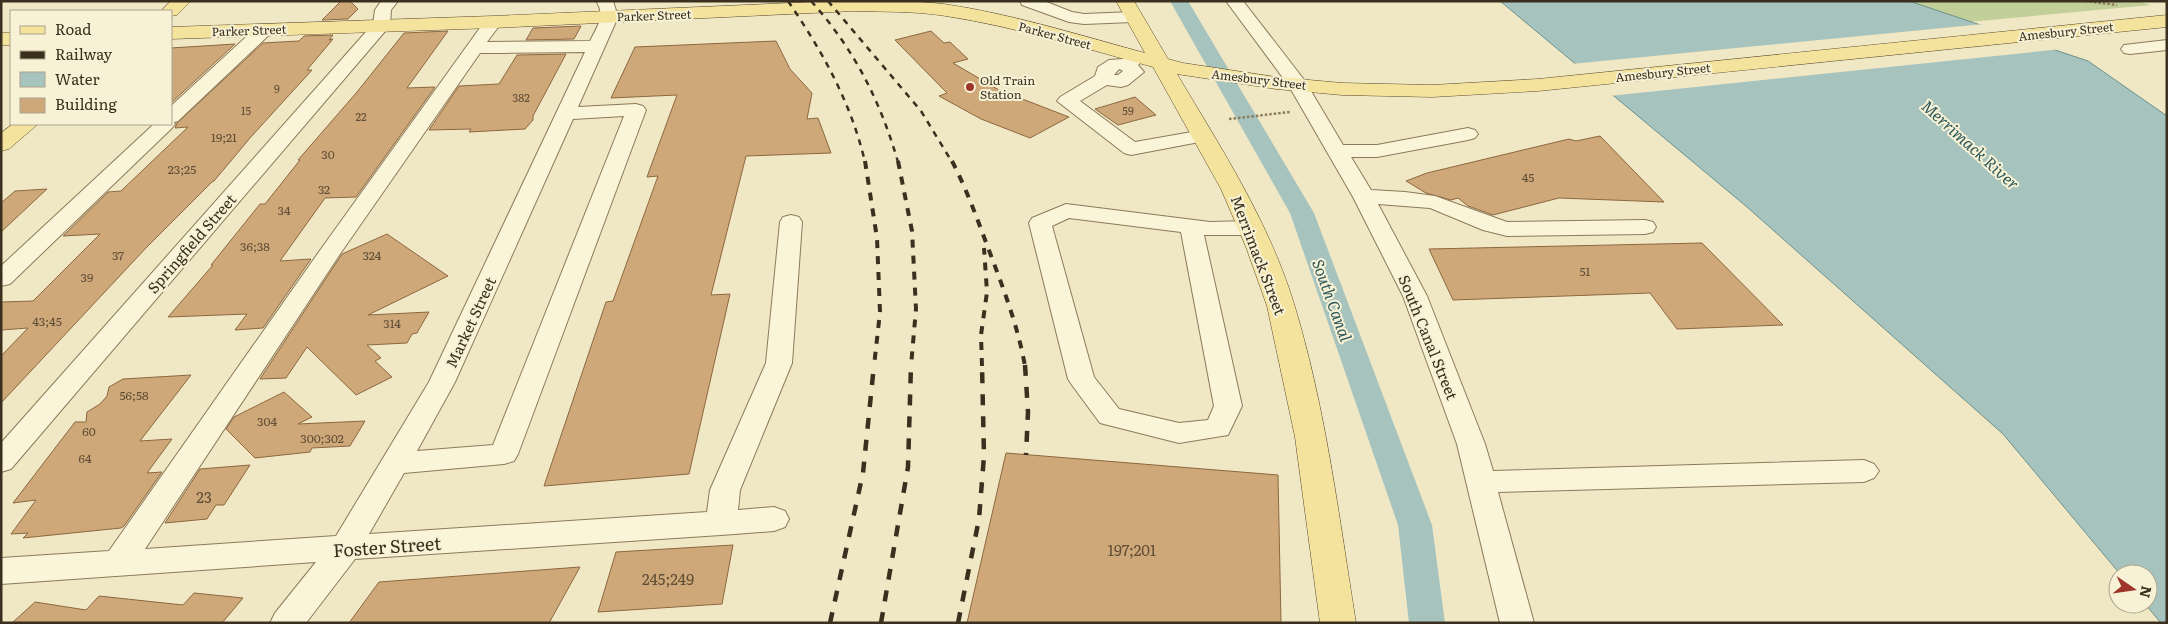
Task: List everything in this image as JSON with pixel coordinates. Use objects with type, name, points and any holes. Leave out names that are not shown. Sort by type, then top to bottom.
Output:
[{"type":"main road","points":[[171,10],[182,1]]},
{"type":"main road","name":"Parker Street","points":[[172,33],[493,22],[607,9],[914,7],[944,10],[1002,21],[1151,64]]},
{"type":"main road","name":"Merrimack Street","points":[[1129,9],[1151,64],[1203,136],[1234,189],[1281,306],[1311,436],[1338,623]]},
{"type":"main road","name":"Amesbury Street","points":[[1151,64],[1287,84],[1395,91],[1472,89],[2158,22]]},
{"type":"main road","points":[[1,144],[26,125]]},
{"type":"street","points":[[381,25],[383,10],[390,1]]},
{"type":"street","points":[[1028,1],[1069,17],[1084,19],[1129,9]]},
{"type":"street","name":"South Canal Street","points":[[1234,1],[1287,84],[1336,151],[1364,197],[1415,296],[1471,444],[1517,623]]},
{"type":"street","name":"Market Street","points":[[287,623],[346,549],[442,382],[597,46],[607,9]]},
{"type":"street","points":[[118,564],[329,254],[493,22]]},
{"type":"street","name":"Springfield Street","points":[[1,462],[381,25]]},
{"type":"street","points":[[172,117],[264,30]]},
{"type":"street","points":[[2130,49],[2167,45]]},
{"type":"street","points":[[474,48],[597,46]]},
{"type":"street","points":[[1151,64],[1121,81],[1104,79],[1067,101],[1130,149],[1203,136]]},
{"type":"street","points":[[395,463],[504,454],[636,110],[566,113]]},
{"type":"street","points":[[1,279],[164,125]]},
{"type":"street","points":[[1336,151],[1377,151],[1468,134]]},
{"type":"street","points":[[1364,197],[1410,197],[1428,201],[1507,230],[1645,227]]},
{"type":"street","points":[[1191,227],[1228,406],[1218,428],[1179,433],[1110,416],[1081,378],[1040,223],[1066,211],[1210,229],[1251,228]]},
{"type":"street","points":[[721,523],[725,490],[779,364],[791,222]]},
{"type":"street","points":[[1481,482],[1864,471]]},
{"type":"street","name":"Foster Street","points":[[1,572],[774,520]]},
{"type":"path","points":[[2085,1],[2121,5]]},
{"type":"path","points":[[1229,119],[1293,111]]},
{"type":"green space","points":[[1909,1],[2138,1],[2151,5],[1969,22]]},
{"type":"water","name":"Merrimack River","points":[[1500,1],[1909,1],[2088,61],[2167,116],[2167,623],[2161,623],[2153,614],[2158,614],[2158,564],[2112,564],[2003,434],[1747,207]]},
{"type":"pier","points":[[1984,24],[2062,49],[1609,96],[1571,64]]},
{"type":"building","points":[[341,1],[350,1],[358,9],[348,19],[322,20]]},
{"type":"building","points":[[581,26],[574,39],[526,40],[533,28]]},
{"type":"building","points":[[448,31],[407,88],[435,87],[356,197],[325,198],[280,261],[311,259],[263,328],[235,330],[247,314],[168,317],[213,265],[211,265],[260,204],[265,204],[300,160],[298,160],[357,92],[404,33]]},
{"type":"building","name":"Old Train Station","points":[[931,31],[944,43],[950,42],[968,59],[953,63],[999,90],[1069,117],[1030,138],[981,119],[939,96],[947,93],[895,40]]},
{"type":"building","points":[[333,35],[329,40],[333,39],[307,70],[312,70],[214,181],[145,249],[1,403],[1,356],[28,328],[1,330],[1,302],[33,301],[100,234],[63,236],[108,192],[121,191],[188,127],[175,128],[177,123],[263,43],[299,41],[304,36]]},
{"type":"building","points":[[776,41],[790,69],[812,93],[807,119],[818,118],[831,153],[746,156],[711,295],[730,294],[689,474],[544,486],[606,302],[613,301],[658,176],[647,177],[677,95],[611,98],[635,47]]},
{"type":"building","points":[[235,44],[172,102],[172,48]]},
{"type":"building","points":[[566,54],[533,116],[533,120],[525,129],[469,132],[471,129],[429,130],[459,86],[499,84],[517,55]]},
{"type":"building","points":[[1135,97],[1156,115],[1118,125],[1095,109]]},
{"type":"building","points":[[1600,136],[1664,202],[1559,198],[1493,215],[1468,206],[1458,198],[1451,200],[1426,193],[1406,181],[1427,173],[1569,139],[1576,141]]},
{"type":"building","points":[[47,189],[1,232],[1,203],[15,191]]},
{"type":"building","points":[[387,234],[448,276],[368,315],[429,312],[417,333],[412,334],[407,343],[367,345],[381,358],[375,361],[392,377],[356,395],[307,347],[286,378],[260,379],[342,254]]},
{"type":"building","points":[[1702,243],[1783,325],[1677,329],[1650,293],[1453,300],[1429,249]]},
{"type":"building","points":[[191,375],[140,441],[172,439],[147,473],[162,472],[124,526],[121,528],[23,538],[28,533],[11,534],[36,500],[13,503],[75,422],[86,422],[87,412],[100,404],[107,396],[109,387],[123,379]]},
{"type":"building","points":[[284,392],[312,417],[298,424],[365,421],[350,446],[312,448],[310,452],[255,458],[226,429],[234,417]]},
{"type":"building","points":[[1006,453],[1278,475],[1281,623],[967,623]]},
{"type":"building","points":[[250,465],[224,505],[216,505],[207,519],[165,523],[200,469]]},
{"type":"building","points":[[733,545],[722,604],[598,612],[616,552]]},
{"type":"building","points":[[580,567],[549,623],[349,623],[379,582]]},
{"type":"building","points":[[194,593],[243,598],[222,623],[12,623],[35,602],[86,610],[99,596],[183,605]]},
{"type":"waterway","name":"South Canal","points":[[1179,1],[1302,213],[1415,525],[1427,623]]},
{"type":"railway","points":[[788,1],[824,58],[834,78],[852,119],[865,162]]},
{"type":"railway","points":[[811,1],[840,38],[864,76],[883,117],[898,162]]},
{"type":"railway","points":[[828,1],[921,111],[952,162]]},
{"type":"railway","points":[[865,161],[877,238],[880,312],[874,366]]},
{"type":"railway","points":[[898,161],[912,231],[916,309],[911,366]]},
{"type":"railway","points":[[952,161],[972,206],[1015,323],[1025,366]]},
{"type":"railway","points":[[982,366],[981,335],[987,292],[984,248]]},
{"type":"railway","points":[[830,623],[863,473],[874,365]]},
{"type":"railway","points":[[881,623],[908,467],[911,365]]},
{"type":"railway","points":[[958,623],[979,519],[984,456],[982,365]]},
{"type":"railway","points":[[1025,365],[1028,412],[1026,455]]},
{"type":"place","name":"Old Train Station","points":[[970,87]]}]
